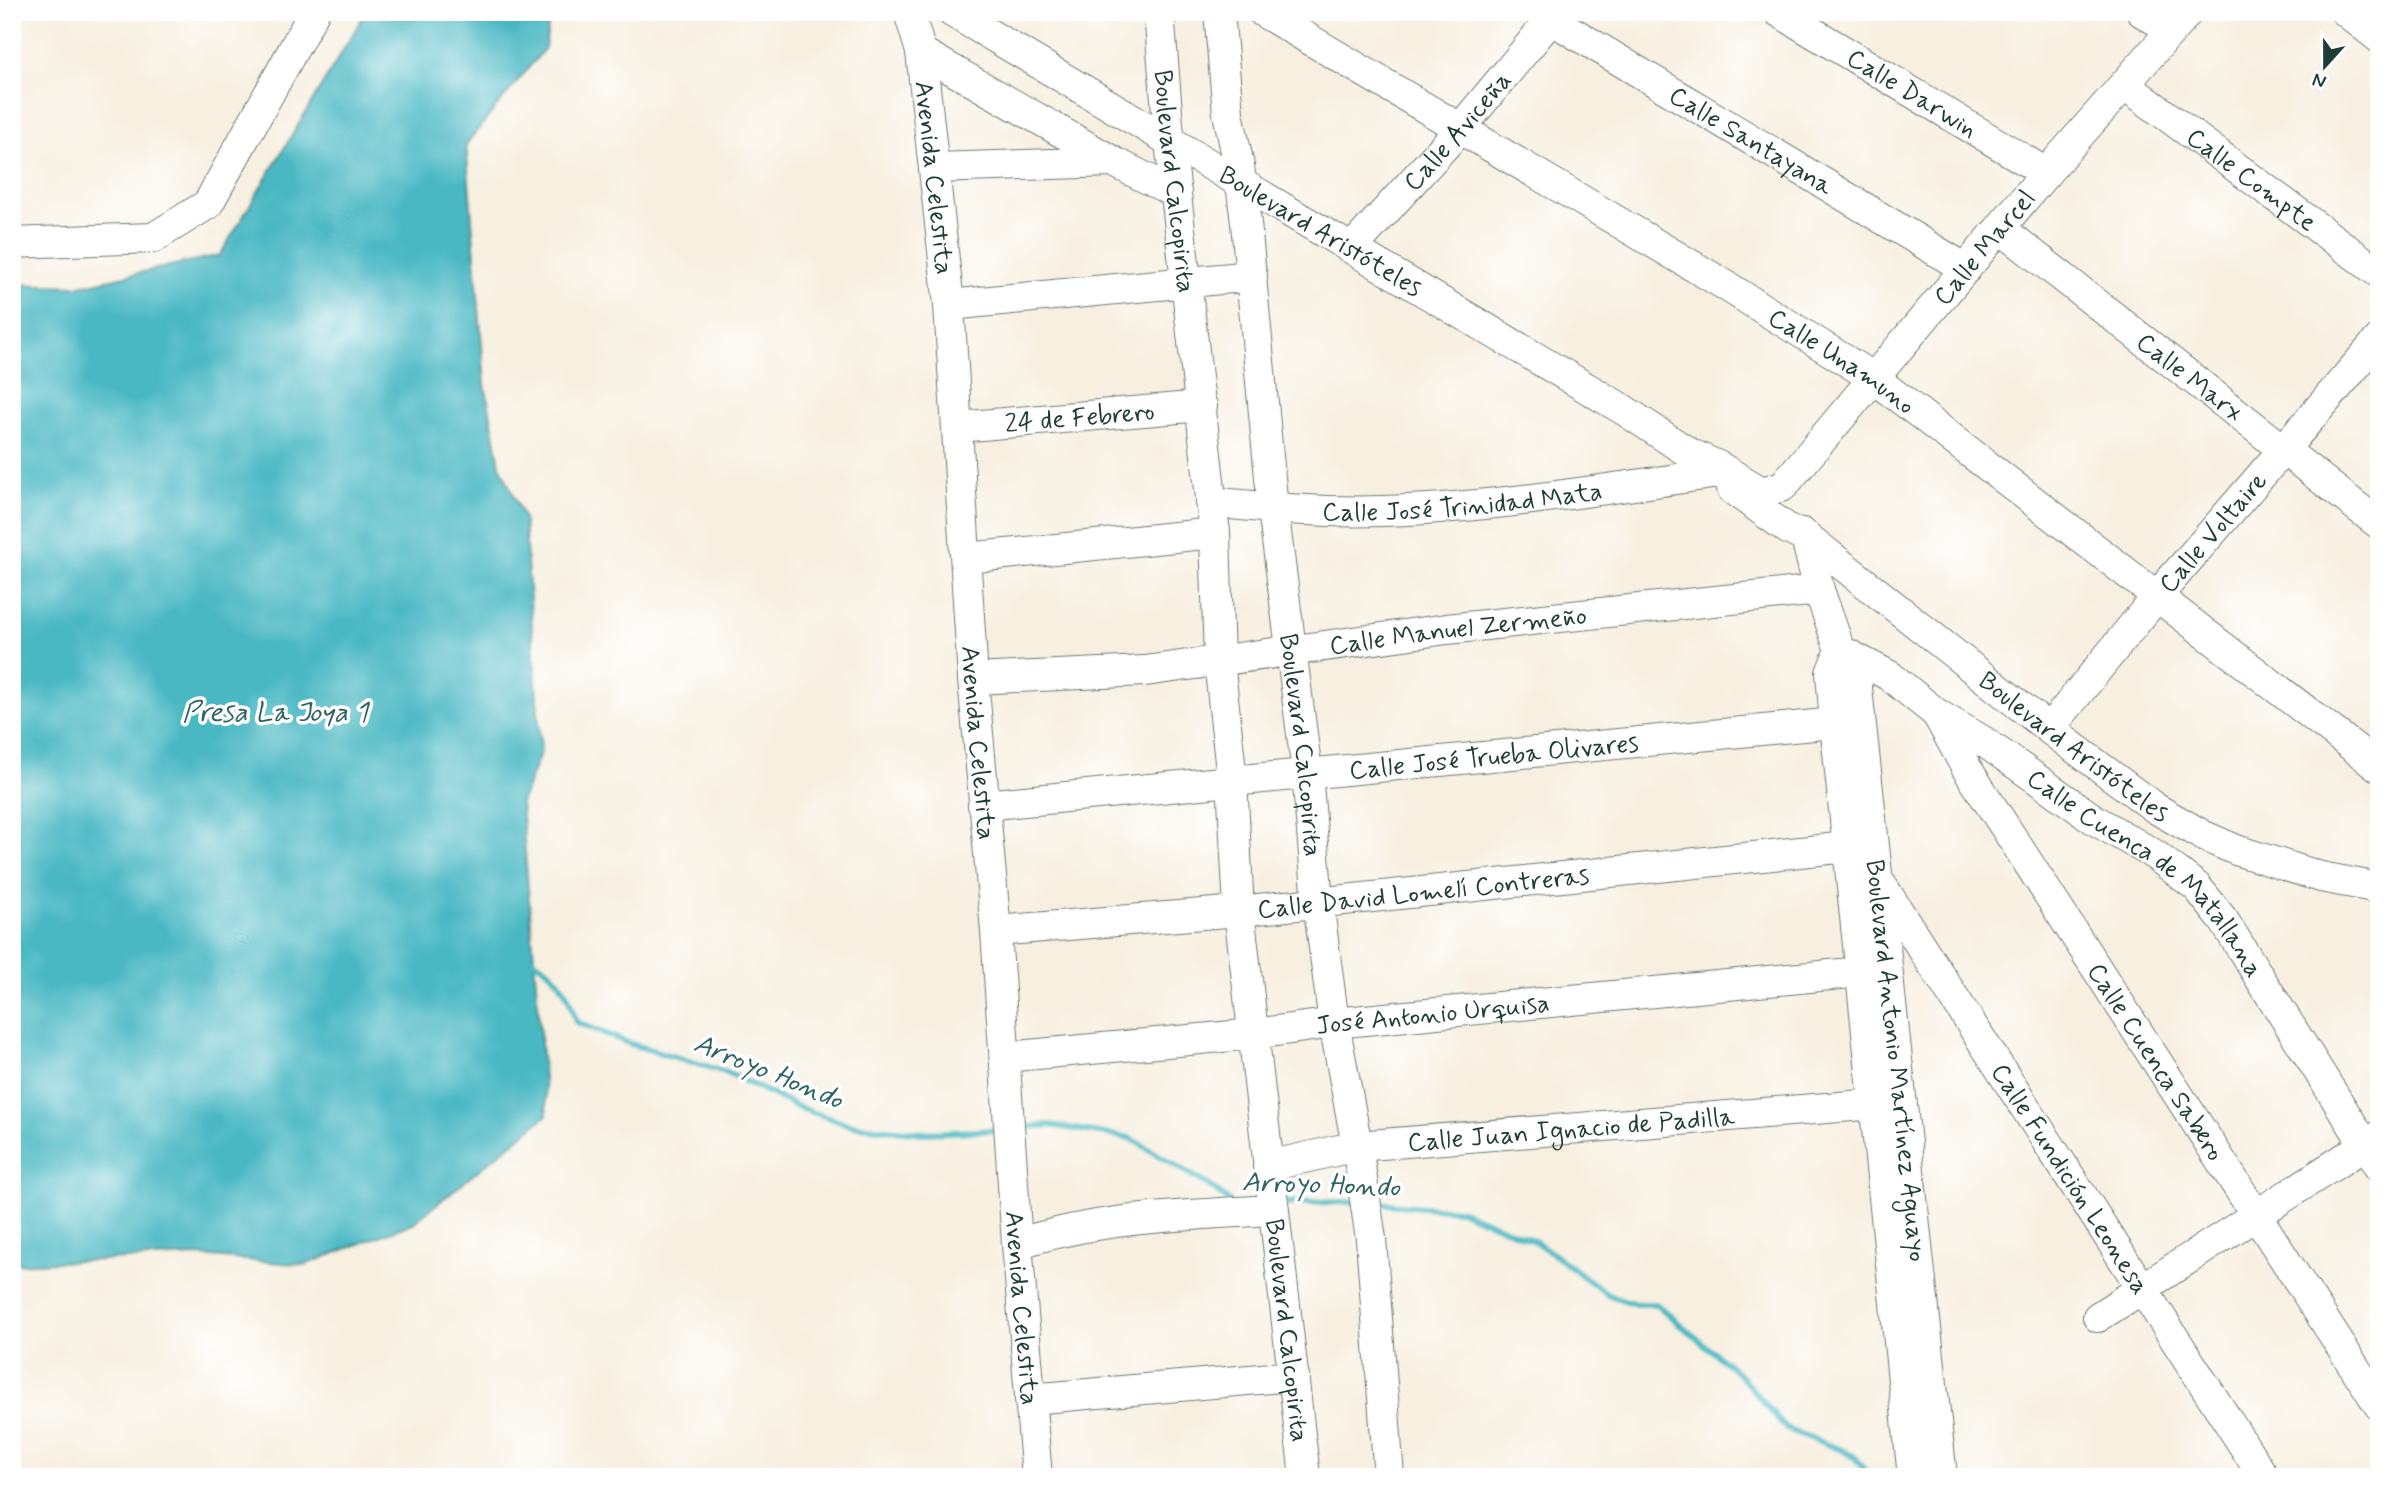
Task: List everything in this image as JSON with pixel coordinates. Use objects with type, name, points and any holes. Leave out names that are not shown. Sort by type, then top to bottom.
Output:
[{"type":"street","points":[[12,243],[153,238],[208,204],[314,12]]},
{"type":"street","name":"Avenida Celestita","points":[[909,12],[921,52],[949,305],[973,679],[996,931],[1017,1244],[1037,1477]]},
{"type":"street","name":"Boulevard Aristóteles","points":[[952,12],[1353,247],[1625,410],[1689,453],[1718,466],[1762,492],[1783,486],[1791,522],[1806,538],[2049,729],[2155,808],[2204,836],[2236,850],[2321,877],[2379,888]]},
{"type":"street","name":"Boulevard Calcopirita","points":[[1158,12],[1185,282],[1202,406],[1215,533],[1219,660],[1232,780],[1239,911],[1304,1477]]},
{"type":"street","name":"Boulevard Calcopirita","points":[[1219,12],[1228,113],[1252,275],[1273,509],[1307,774],[1318,902],[1334,1023],[1371,1239],[1389,1477]]},
{"type":"street","name":"Calle Unamuno","points":[[1263,12],[1720,282],[1872,377],[2379,767]]},
{"type":"street","name":"Calle Darwin","points":[[1779,12],[2046,173]]},
{"type":"street","points":[[2142,12],[2180,21]]},
{"type":"street","points":[[2346,12],[2379,38]]},
{"type":"street","name":"Calle Aviceña","points":[[1353,247],[1460,129],[1549,15]]},
{"type":"street","name":"Calle Santayana","points":[[1549,15],[1966,269]]},
{"type":"street","name":"Calle Marcel","points":[[1783,486],[2046,173],[2180,21]]},
{"type":"street","points":[[921,52],[1114,162],[1176,193]]},
{"type":"street","name":"Calle Compte","points":[[2125,85],[2379,273]]},
{"type":"street","points":[[934,168],[1114,162]]},
{"type":"street","name":"Calle Marx","points":[[2000,229],[2379,524]]},
{"type":"street","points":[[949,305],[1252,275]]},
{"type":"street","name":"Calle Voltaire","points":[[2049,729],[2157,596],[2379,339]]},
{"type":"street","name":"24 de Febrero","points":[[958,427],[1202,406]]},
{"type":"street","name":"Boulevard Aristóteles","points":[[1689,453],[1698,464],[1788,529],[1806,538]]},
{"type":"street","name":"Calle José Trinidad Mata","points":[[1211,502],[1273,509],[1381,511],[1444,508],[1712,474]]},
{"type":"street","points":[[966,558],[1215,533]]},
{"type":"street","name":"Boulevard Antonio Martínez Aguayo","points":[[1806,538],[1819,590],[1840,650],[1856,679],[1878,879],[1933,1473]]},
{"type":"street","name":"Calle Manuel Zermeño","points":[[973,679],[1145,671],[1447,629],[1819,590]]},
{"type":"street","name":"Boulevard Antonio Martínez Aguayo","points":[[1840,650],[1831,673],[1875,1104],[1933,1473]]},
{"type":"street","name":"Calle Cuenca de Matallana","points":[[1840,650],[1891,676],[1937,714],[1983,741],[2095,820],[2155,855],[2197,887],[2224,921],[2374,1149]]},
{"type":"street","name":"Calle Cuenca Sabero","points":[[1937,714],[1975,780],[2379,1405]]},
{"type":"street","name":"Calle José Trueba Olivares","points":[[983,805],[1835,723]]},
{"type":"street","name":"Calle David Lomelí Contreras","points":[[996,931],[1239,911],[1848,847]]},
{"type":"street","name":"Calle Fundición Leonesa","points":[[1878,879],[2264,1477]]},
{"type":"street","name":"José Antonio Urquisa","points":[[1005,1057],[1861,972]]},
{"type":"street","name":"Calle Juan Ignacio de Padilla","points":[[1017,1244],[1057,1231],[1271,1191],[1357,1146],[1875,1104]]},
{"type":"street","points":[[2098,1317],[2255,1216],[2374,1149]]},
{"type":"street","points":[[1030,1399],[1294,1376]]},
{"type":"water","name":"Presa La Joya 1","points":[[366,12],[550,12],[545,48],[466,144],[485,384],[500,465],[524,519],[541,751],[521,803],[547,1115],[413,1223],[305,1265],[199,1256],[12,1264],[12,284],[79,286],[220,255]]},
{"type":"waterway","name":"Arroyo Hondo","points":[[526,957],[554,975],[565,991],[576,1022],[631,1044],[729,1073],[800,1108],[850,1125],[923,1133],[1001,1130]]},
{"type":"waterway","name":"Arroyo Hondo","points":[[1018,1128],[1050,1125],[1130,1138],[1210,1186],[1229,1201]]},
{"type":"waterway","name":"Arroyo Hondo","points":[[1281,1203],[1357,1202]]},
{"type":"waterway","name":"Arroyo Hondo","points":[[1375,1203],[1459,1210],[1535,1241],[1609,1295],[1636,1304],[1656,1304],[1738,1373],[1787,1429],[1852,1454],[1870,1477]]}]
